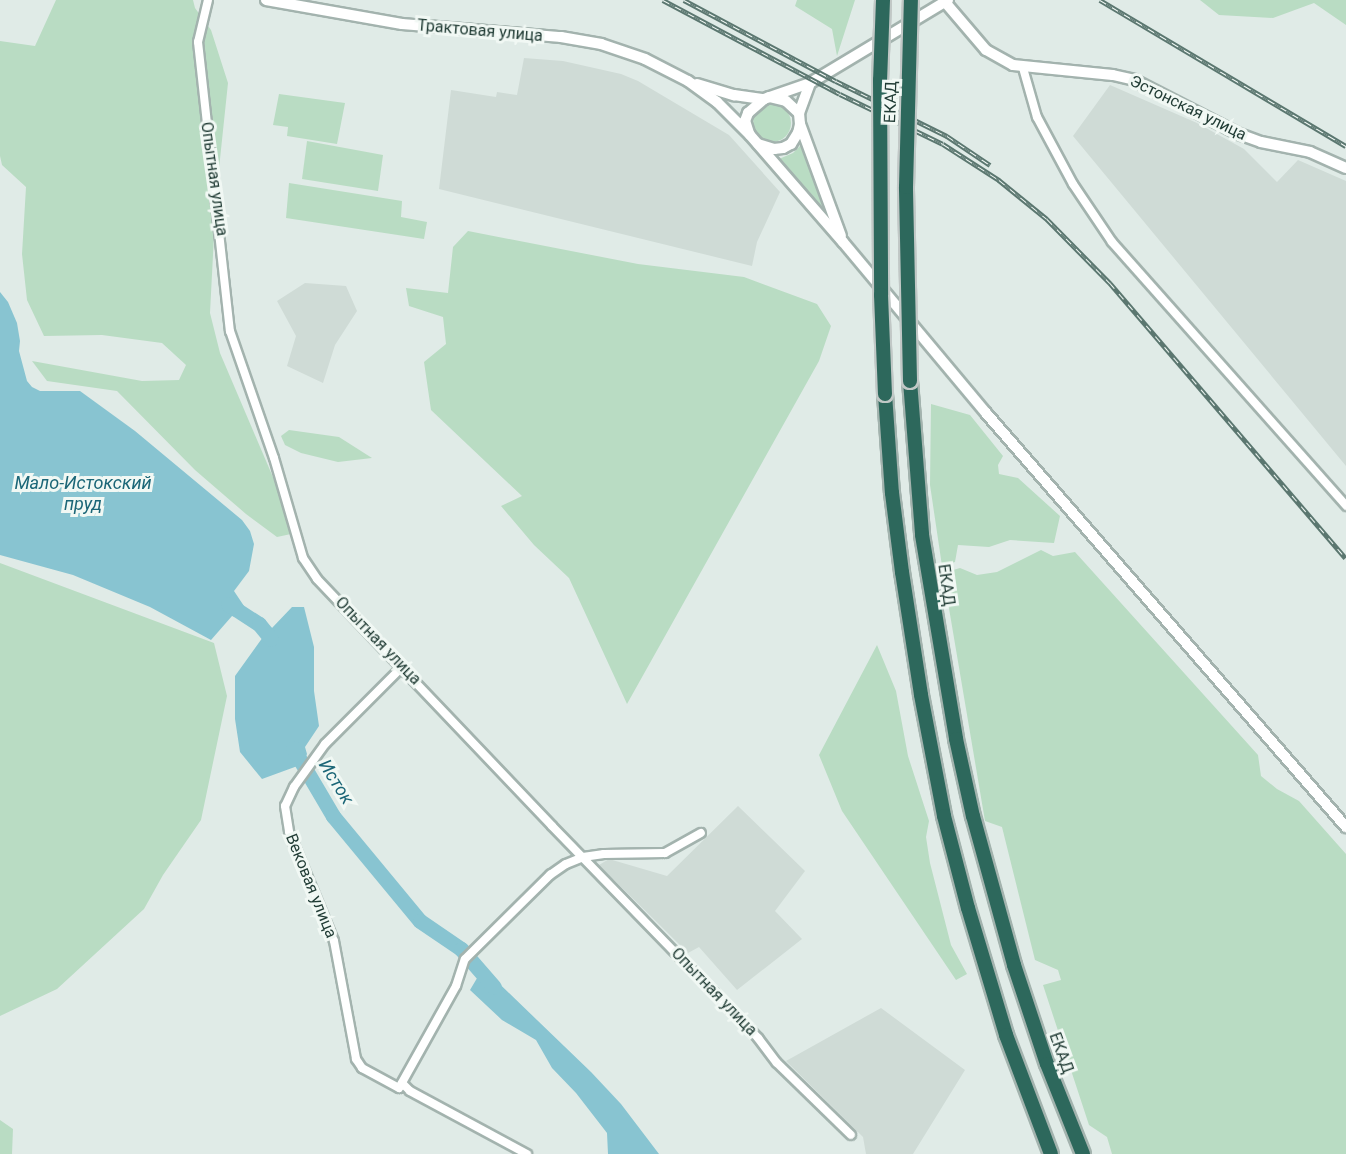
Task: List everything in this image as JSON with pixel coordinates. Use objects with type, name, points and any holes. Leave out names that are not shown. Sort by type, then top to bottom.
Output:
[{"type":"highway","name":"ЕКАД","points":[[883,0],[880,80],[881,295],[892,493],[902,572],[921,695],[944,816],[968,908],[1006,1035],[1051,1154]]},
{"type":"highway","name":"ЕКАД","points":[[911,0],[906,146],[910,381],[922,535],[953,721],[973,816],[1014,965],[1047,1064],[1083,1154]]},
{"type":"main road","name":"Трактовая улица","points":[[266,0],[402,24],[561,37],[601,44],[645,59],[688,81]]},
{"type":"main road","points":[[810,82],[799,119],[798,133],[791,144],[774,149],[754,140],[745,121],[748,113],[766,98],[810,82],[945,1]]},
{"type":"main road","name":"Эстонская улица","points":[[945,1],[986,50],[1004,62],[1023,68],[1113,75],[1134,80],[1239,134],[1261,142],[1310,152],[1346,168]]},
{"type":"main road","points":[[688,81],[734,95],[786,101],[799,119],[843,242]]},
{"type":"main road","points":[[688,81],[717,102],[754,140],[993,421],[1346,827]]},
{"type":"street","name":"Опытная улица","points":[[208,0],[198,42],[230,331],[274,458],[303,558],[317,579],[759,1038],[777,1063],[851,1135]]},
{"type":"street","points":[[1023,68],[1037,117],[1073,183],[1112,242],[1346,506]]},
{"type":"street","name":"Вековая улица","points":[[402,667],[325,744],[306,770],[285,806],[285,820],[334,941],[356,1059],[362,1068],[401,1085],[527,1154]]},
{"type":"street","points":[[401,1085],[456,986],[465,959],[550,875],[566,864],[583,857],[604,854],[665,853],[701,833]]},
{"type":"shaded area","points":[[524,58],[563,61],[621,74],[638,81],[729,135],[780,192],[757,242],[752,266],[439,189],[451,90],[496,97],[497,92],[517,95]]},
{"type":"shaded area","points":[[1110,85],[1197,123],[1244,149],[1277,182],[1298,160],[1346,181],[1346,466],[1073,136]]},
{"type":"shaded area","points":[[305,283],[346,286],[357,311],[335,345],[323,383],[287,366],[296,336],[277,301]]},
{"type":"shaded area","points":[[738,806],[805,871],[775,911],[802,939],[737,990],[699,947],[688,953],[599,865],[609,859],[667,876]]},
{"type":"shaded area","points":[[881,1008],[965,1070],[913,1154],[866,1154],[863,1137],[786,1061]]},
{"type":"green space","points":[[56,0],[193,0],[195,8],[211,30],[228,83],[216,197],[210,313],[220,353],[281,496],[291,534],[277,537],[246,514],[195,470],[117,391],[47,381],[32,361],[142,381],[179,380],[186,365],[162,343],[102,335],[44,336],[27,300],[22,254],[26,187],[2,165],[0,156],[0,41],[35,46]]},
{"type":"green space","points":[[797,0],[855,0],[837,56],[832,29],[795,6]]},
{"type":"green space","points":[[1200,0],[1346,0],[1346,25],[1314,3],[1273,18],[1219,15]]},
{"type":"green space","points":[[279,94],[345,103],[337,144],[287,136],[288,127],[273,125]]},
{"type":"green space","points":[[772,104],[785,110],[791,123],[785,136],[772,142],[759,136],[753,123],[759,110]]},
{"type":"green space","points":[[307,141],[383,155],[378,191],[302,179]]},
{"type":"green space","points":[[801,145],[826,216],[779,159],[793,153]]},
{"type":"green space","points":[[289,183],[402,201],[401,217],[427,222],[424,239],[286,218]]},
{"type":"green space","points":[[468,231],[638,264],[744,277],[817,304],[831,326],[819,361],[627,704],[569,578],[534,545],[501,506],[522,496],[431,410],[424,362],[446,344],[443,317],[409,306],[406,288],[448,293],[453,247]]},
{"type":"green space","points":[[931,404],[970,415],[1003,456],[998,465],[999,474],[1018,478],[1060,516],[1054,543],[1010,540],[989,547],[958,545],[955,562],[942,566],[930,485]]},
{"type":"green space","points":[[289,430],[339,437],[372,458],[338,462],[301,453],[285,445],[281,436]]},
{"type":"green space","points":[[1041,550],[1053,556],[1075,552],[1258,755],[1261,776],[1277,789],[1299,801],[1346,854],[1346,1154],[1112,1154],[1107,1137],[1089,1125],[1043,985],[1061,980],[1058,970],[1035,960],[1002,827],[985,821],[943,573],[960,568],[977,575],[997,572]]},
{"type":"green space","points":[[0,563],[214,643],[227,696],[201,820],[163,875],[144,909],[57,989],[0,1016]]},
{"type":"green space","points":[[877,645],[896,691],[908,756],[929,821],[926,837],[930,863],[951,945],[967,974],[956,980],[842,811],[819,755]]},
{"type":"green space","points":[[0,1120],[13,1129],[12,1154],[0,1154]]},
{"type":"water","name":"Мало-Истокский пруд","points":[[0,292],[8,302],[17,323],[19,351],[27,381],[32,387],[40,391],[80,391],[135,431],[242,520],[250,531],[254,544],[249,571],[234,591],[248,612],[241,618],[232,616],[211,640],[150,607],[73,575],[0,555]]},
{"type":"water","points":[[292,607],[304,607],[314,647],[314,691],[319,726],[305,747],[307,754],[303,764],[262,779],[240,752],[235,719],[235,676],[263,637],[258,627],[259,624],[262,622],[272,628]]},
{"type":"water","points":[[483,968],[591,1072],[621,1104],[659,1154],[608,1154],[607,1133],[576,1093],[552,1068],[536,1040],[502,1020],[470,990]]},
{"type":"waterway","name":"Исток","points":[[228,604],[259,624],[271,639]]},
{"type":"waterway","name":"Исток","points":[[293,748],[333,816],[420,921],[461,949],[494,987]]},
{"type":"railway","points":[[663,0],[840,94],[943,144],[999,180],[1047,219],[1110,283],[1346,558]]},
{"type":"railway","points":[[684,0],[836,81],[947,136],[990,165]]},
{"type":"railway","points":[[1100,0],[1346,146]]}]
